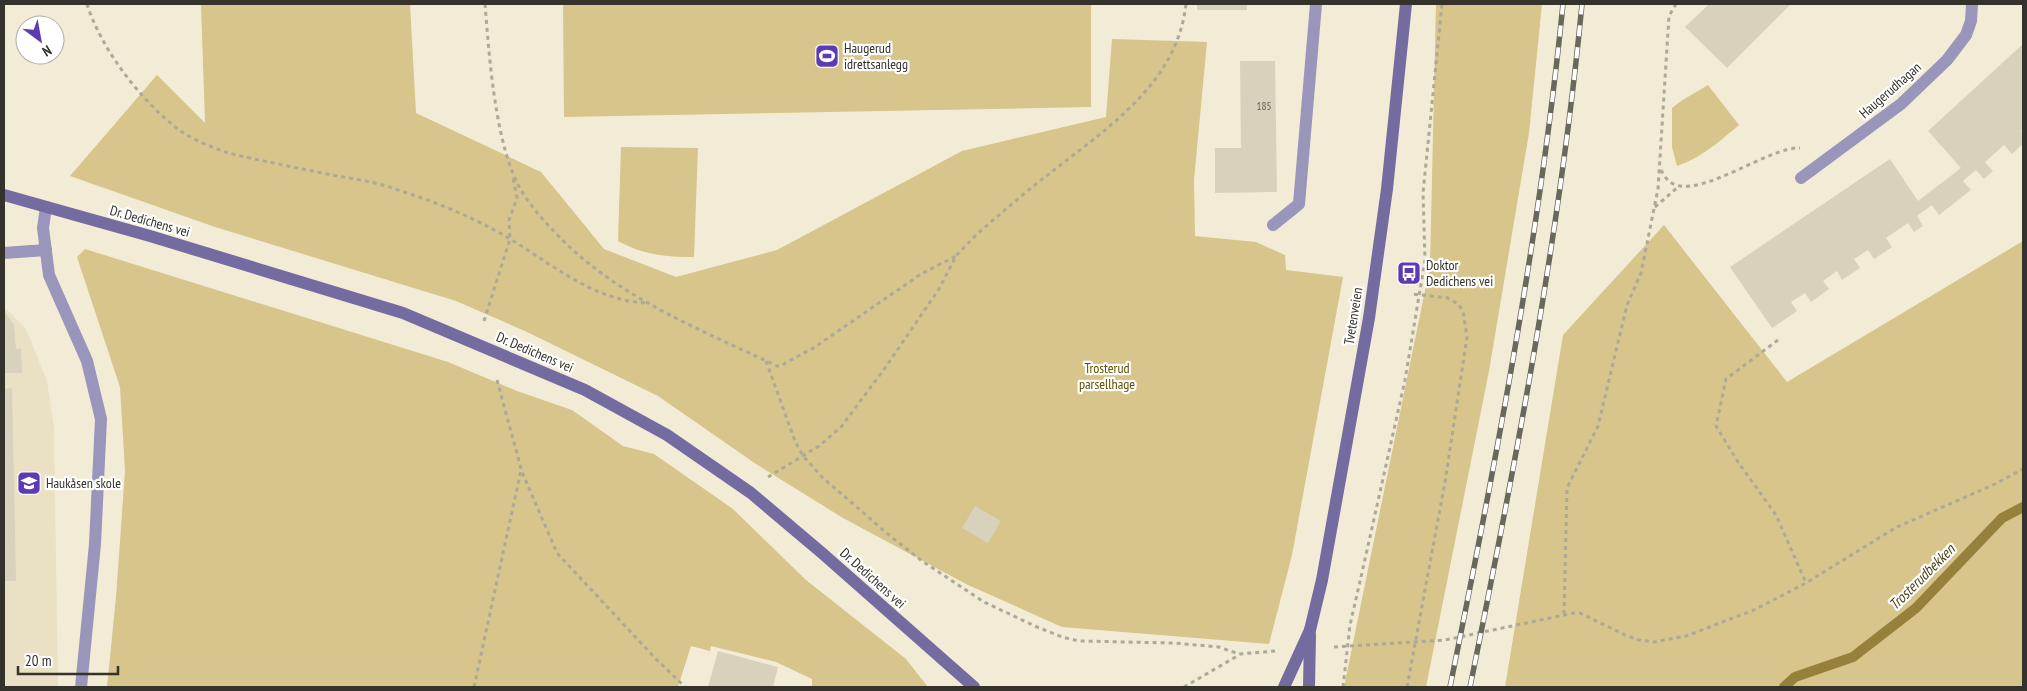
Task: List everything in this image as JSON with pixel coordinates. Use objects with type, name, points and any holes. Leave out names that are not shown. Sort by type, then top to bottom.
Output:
[{"type":"street","name":"Tvetenveien","points":[[1284,687],[1310,630],[1322,580],[1369,318],[1386,189],[1406,4]]},
{"type":"street","name":"Dr. Dedichens vei","points":[[4,195],[150,236],[403,313],[585,390],[667,435],[751,494],[822,553],[974,687]]},
{"type":"street","name":"Tvetenveien","points":[[1309,687],[1310,630]]},
{"type":"lane","points":[[1273,225],[1299,204],[1316,4]]},
{"type":"lane","name":"Haugerudhagan","points":[[1801,178],[1901,104],[1947,60],[1966,35],[1971,21],[1972,4]]},
{"type":"lane","points":[[46,207],[43,228],[49,275],[87,361],[101,419],[95,544],[81,687]]},
{"type":"lane","points":[[4,253],[46,250]]},
{"type":"path","points":[[87,4],[110,55],[145,97],[180,130],[228,153],[368,181],[398,190],[472,218],[591,288],[618,298],[638,303],[649,303]]},
{"type":"path","points":[[484,321],[510,240],[509,220],[517,198],[512,169],[502,133],[494,85],[485,4]]},
{"type":"path","points":[[768,477],[819,446],[841,427],[890,361],[939,289],[956,256],[976,235],[1130,109],[1157,78],[1171,54],[1185,15],[1186,4]]},
{"type":"path","points":[[1343,687],[1350,625],[1405,380],[1425,260],[1423,193],[1442,4]]},
{"type":"path","points":[[1564,614],[1567,488],[1598,426],[1627,305],[1641,273],[1660,170],[1669,16],[1676,4]]},
{"type":"path","points":[[1653,208],[1679,186],[1716,179],[1782,150],[1797,148],[1838,152]]},
{"type":"path","points":[[512,169],[531,206],[561,240],[586,263],[616,284],[693,328],[777,366],[785,364],[815,346],[921,274],[956,256]]},
{"type":"path","points":[[1660,170],[1668,181],[1679,186]]},
{"type":"path","points":[[1407,687],[1445,482],[1467,337],[1463,311],[1458,304],[1448,298],[1412,294]]},
{"type":"path","points":[[1778,340],[1726,380],[1716,426],[1738,462],[1776,515],[1806,583]]},
{"type":"path","points":[[766,361],[803,456],[822,477],[857,509],[922,561],[956,584],[1007,614],[1062,637],[1079,641],[1174,643],[1219,648],[1239,654],[1184,687]]},
{"type":"path","points":[[496,376],[521,469],[557,553],[655,658],[685,687]]},
{"type":"path","points":[[474,687],[521,469]]},
{"type":"path","points":[[1416,642],[1445,640],[1503,629],[1564,614],[1580,613],[1625,635],[1654,642],[1686,636],[1754,610],[1806,583],[1895,528],[1995,484],[2023,469]]},
{"type":"shaded area","name":"Haukåsen skole","points":[[4,307],[26,329],[47,381],[54,427],[58,687],[4,687]]},
{"type":"green space","name":"Trosterud parsellhage","points":[[201,4],[410,4],[416,113],[541,172],[604,249],[676,277],[777,250],[962,151],[1106,117],[1112,39],[1207,42],[1194,180],[1195,236],[1256,242],[1285,255],[1286,270],[1343,277],[1292,555],[1269,644],[1062,627],[966,584],[843,518],[756,464],[658,396],[527,332],[456,301],[215,227],[70,176],[157,75],[205,123]]},
{"type":"green space","name":"Haugerud idrettsanlegg","points":[[563,4],[1091,4],[1091,107],[564,117]]},
{"type":"green space","points":[[1436,4],[1542,4],[1529,133],[1489,371],[1426,687],[1344,687],[1430,266]]},
{"type":"green space","points":[[1708,85],[1739,125],[1702,154],[1677,166],[1672,147],[1672,108]]},
{"type":"green space","points":[[621,147],[698,148],[694,257],[655,254],[627,246],[618,241]]},
{"type":"green space","points":[[1664,225],[1787,382],[2023,241],[2023,687],[1505,687],[1563,335]]},
{"type":"green space","points":[[85,249],[448,362],[517,391],[572,410],[623,446],[654,454],[733,509],[806,580],[906,659],[928,687],[812,687],[812,679],[776,662],[711,646],[710,651],[691,646],[678,687],[107,687],[125,471],[120,387],[77,257]]},
{"type":"building","points":[[1197,4],[1247,4],[1247,10],[1197,10]]},
{"type":"building","points":[[1709,4],[1791,4],[1727,68],[1685,27]]},
{"type":"building","points":[[2023,44],[2023,128],[2021,131],[2023,134],[2023,144],[2012,154],[2004,145],[1985,162],[1993,171],[1984,179],[1976,170],[1963,181],[1971,190],[1939,215],[1932,205],[1917,216],[1923,226],[1914,232],[1908,223],[1886,238],[1892,247],[1874,259],[1868,250],[1854,259],[1860,268],[1842,280],[1837,271],[1823,281],[1829,289],[1811,302],[1805,293],[1791,302],[1797,311],[1772,328],[1730,267],[1890,159],[1918,201],[1961,168],[1928,131]]},
{"type":"building","points":[[1240,61],[1275,61],[1277,192],[1215,193],[1215,148],[1241,148]]},
{"type":"building","points":[[4,311],[14,325],[16,349],[21,348],[22,373],[4,373]]},
{"type":"building","points":[[12,388],[16,581],[4,581],[4,389]]},
{"type":"building","points":[[975,506],[1001,521],[988,543],[962,528]]},
{"type":"building","points":[[718,651],[778,667],[773,687],[708,687]]},
{"type":"waterway","name":"Trosterudbekken","points":[[1784,687],[1795,677],[1853,657],[1916,608],[2002,518],[2023,507]]},
{"type":"railway","points":[[1450,687],[1515,347],[1542,176],[1563,4]]},
{"type":"railway","points":[[1470,687],[1520,432],[1549,262],[1562,176],[1582,4]]},
{"type":"place","name":"Haugerud idrettsanlegg","points":[[827,56]]},
{"type":"place","name":"Doktor Dedichens vei","points":[[1409,273]]},
{"type":"place","name":"Haukåsen skole","points":[[29,483]]}]
